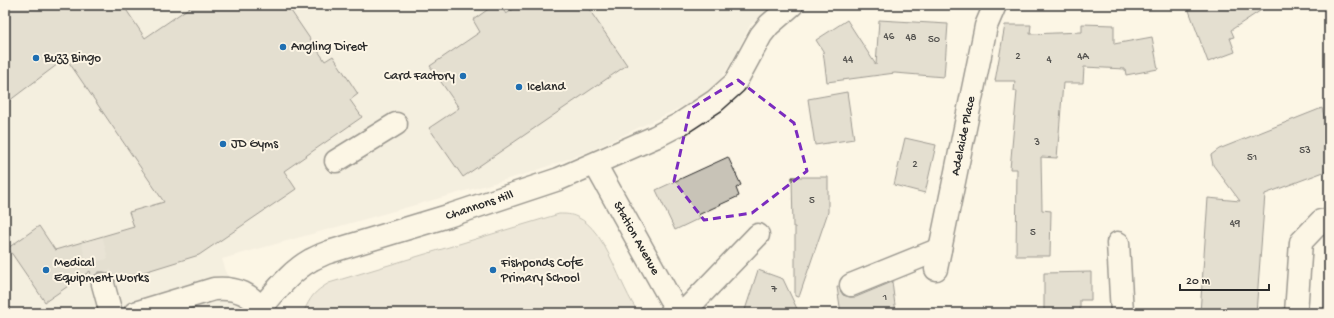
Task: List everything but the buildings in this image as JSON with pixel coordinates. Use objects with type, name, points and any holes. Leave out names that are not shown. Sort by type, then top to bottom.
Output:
[{"type":"street","name":"Channons Hill","points":[[135,313],[214,289],[225,288],[242,292],[249,296],[263,310],[278,289],[300,268],[311,260],[329,252],[448,216],[552,182],[668,130],[721,97],[735,83],[761,35],[769,25],[792,5]]},
{"type":"street","name":"Adelaide Place","points":[[851,285],[938,259],[986,26],[995,5]]},
{"type":"street","points":[[336,161],[396,124]]},
{"type":"street","name":"Station Avenue","points":[[595,164],[678,313]]},
{"type":"street","points":[[1296,313],[1301,242],[1321,221],[1329,220]]},
{"type":"street","points":[[683,313],[758,235]]},
{"type":"street","points":[[1118,243],[1122,313]]},
{"type":"street","points":[[103,284],[111,313]]},
{"type":"highlighted area","points":[[738,80],[794,123],[807,171],[752,213],[704,220],[674,181],[690,109]]},
{"type":"shaded area","points":[[5,5],[776,5],[750,25],[734,58],[716,86],[698,99],[590,151],[529,173],[222,259],[240,313],[5,313]]},
{"type":"shaded area","name":"Fishponds CofE Primary School","points":[[559,214],[568,214],[577,217],[597,234],[605,246],[625,289],[639,313],[303,313],[313,295],[329,283]]},
{"type":"tunnel","points":[[92,240],[103,284]]},
{"type":"place","name":"Angling Direct","points":[[283,47]]},
{"type":"place","name":"Buzz Bingo","points":[[36,58]]},
{"type":"place","name":"Card Factory","points":[[463,76]]},
{"type":"place","name":"Iceland","points":[[519,87]]},
{"type":"place","name":"JD Gyms","points":[[223,144]]},
{"type":"place","name":"Medical Equipment Works","points":[[46,270]]},
{"type":"place","name":"Fishponds CofE Primary School","points":[[493,270]]}]
